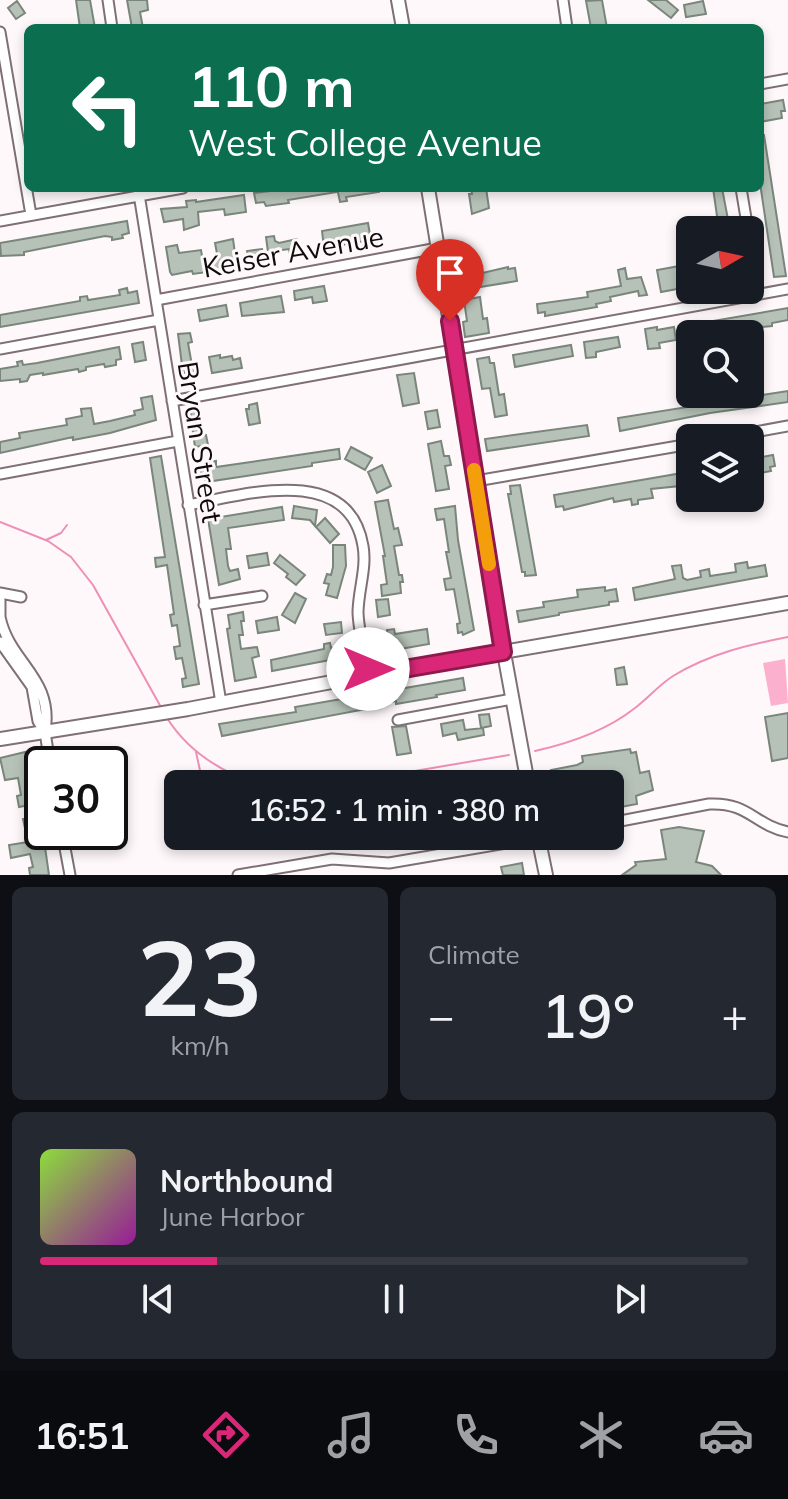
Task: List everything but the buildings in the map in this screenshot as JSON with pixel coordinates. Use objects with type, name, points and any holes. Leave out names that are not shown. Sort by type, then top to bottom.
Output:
[{"type":"street","points":[[108,0],[111,24]]},
{"type":"street","points":[[398,0],[402,24]]},
{"type":"street","points":[[563,0],[566,24]]},
{"type":"street","points":[[0,32],[24,174]]},
{"type":"street","points":[[764,83],[788,79]]},
{"type":"street","points":[[27,192],[31,215]]},
{"type":"street","points":[[0,221],[139,192]]},
{"type":"street","name":"Bryan Street","points":[[139,192],[221,703]]},
{"type":"street","points":[[429,192],[503,652],[525,770]]},
{"type":"street","points":[[742,192],[746,216]]},
{"type":"street","name":"Keiser Avenue","points":[[156,300],[438,248]]},
{"type":"street","points":[[764,293],[788,289]]},
{"type":"street","points":[[172,401],[703,304]]},
{"type":"street","points":[[0,349],[159,320]]},
{"type":"street","points":[[764,430],[788,426]]},
{"type":"street","points":[[0,474],[178,441]]},
{"type":"street","points":[[476,481],[676,446]]},
{"type":"street","points":[[188,505],[288,489],[312,492],[338,503],[350,516],[363,544],[358,615],[369,675]]},
{"type":"street","points":[[0,593],[21,597]]},
{"type":"street","points":[[204,605],[262,596]]},
{"type":"street","points":[[0,600],[4,643],[32,687],[38,721],[45,732],[47,746]]},
{"type":"street","points":[[0,739],[788,603]]},
{"type":"street","points":[[398,720],[512,699]]},
{"type":"street","points":[[624,821],[725,803],[748,811],[772,828],[788,832]]},
{"type":"street","points":[[65,850],[70,875]]},
{"type":"street","points":[[238,875],[332,859],[389,863],[465,850]]},
{"type":"street","points":[[543,850],[546,875]]},
{"type":"shaded area","points":[[785,659],[788,703],[771,706],[763,663]]},
{"type":"waterway","points":[[0,522],[48,541],[71,557],[93,585],[162,709]]},
{"type":"waterway","points":[[46,540],[61,533],[67,525]]},
{"type":"waterway","points":[[535,751],[600,730],[635,708],[668,680],[700,662],[743,647],[788,637]]},
{"type":"waterway","points":[[167,718],[195,750],[226,770]]},
{"type":"waterway","points":[[196,752],[200,770]]},
{"type":"waterway","points":[[421,770],[509,755]]},
{"type":"slow traffic","points":[[474,470],[489,564]]},
{"type":"route","points":[[368,669],[369,675],[503,652],[450,321]]}]
